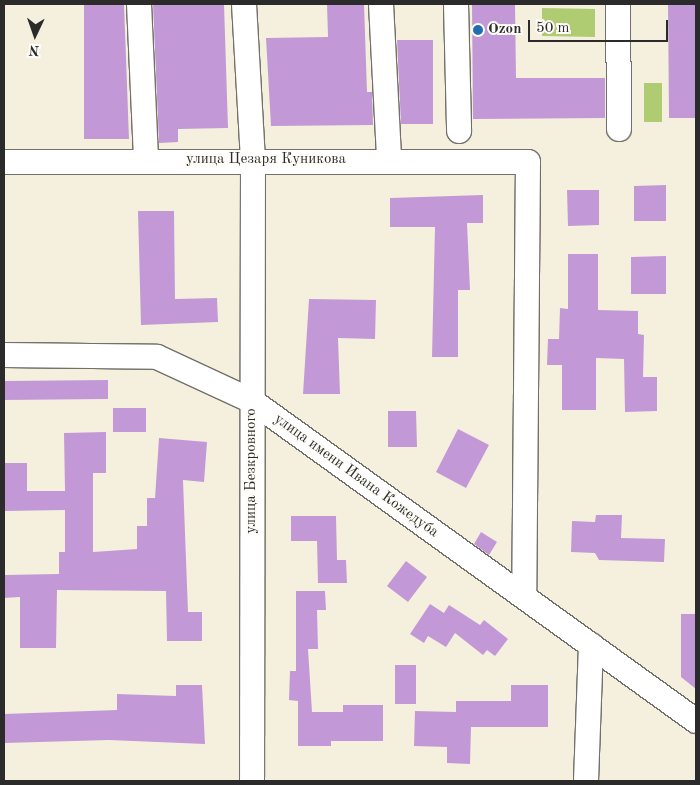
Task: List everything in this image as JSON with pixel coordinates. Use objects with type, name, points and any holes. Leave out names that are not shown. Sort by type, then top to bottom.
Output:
[{"type":"street","points":[[139,4],[146,161]]},
{"type":"street","name":"улица Безкровного","points":[[244,4],[253,160],[252,781]]},
{"type":"street","points":[[381,4],[389,159]]},
{"type":"street","points":[[456,4],[459,131]]},
{"type":"street","points":[[618,4],[618,128]]},
{"type":"street","name":"улица Цезаря Куникова","points":[[4,162],[389,159],[528,162],[524,596]]},
{"type":"street","name":"улица имени Ивана Кожедуба","points":[[4,355],[157,357],[252,401],[696,721]]},
{"type":"street","points":[[586,781],[591,645]]},
{"type":"green space","points":[[542,8],[595,9],[595,37],[542,36]]},
{"type":"green space","points":[[644,83],[662,83],[662,122],[644,122]]},
{"type":"building","points":[[84,4],[124,4],[129,139],[84,139]]},
{"type":"building","points":[[153,4],[224,4],[228,128],[178,129],[178,142],[159,143]]},
{"type":"building","points":[[327,4],[364,4],[367,92],[372,92],[373,125],[271,126],[266,38],[328,37]]},
{"type":"building","points":[[472,4],[515,4],[516,78],[605,78],[605,118],[473,119]]},
{"type":"building","points":[[668,4],[696,4],[696,118],[669,118]]},
{"type":"building","points":[[397,40],[433,40],[433,124],[401,124]]},
{"type":"building","points":[[666,185],[666,221],[634,221],[634,186]]},
{"type":"building","points":[[567,190],[599,190],[599,225],[568,226]]},
{"type":"building","points":[[483,195],[483,223],[467,223],[470,290],[458,290],[458,357],[432,357],[435,227],[390,227],[390,198]]},
{"type":"building","points":[[138,211],[174,211],[175,299],[217,298],[218,322],[141,325]]},
{"type":"building","points":[[568,254],[598,254],[598,310],[638,311],[638,334],[644,335],[643,377],[657,377],[657,411],[625,412],[624,359],[596,358],[596,410],[562,410],[562,365],[547,365],[548,339],[559,339],[560,308],[568,309]]},
{"type":"building","points":[[666,256],[666,294],[631,294],[631,257]]},
{"type":"building","points":[[309,299],[376,300],[375,339],[338,338],[340,394],[303,394]]},
{"type":"building","points":[[108,380],[108,399],[4,400],[4,381]]},
{"type":"building","points":[[113,408],[146,408],[146,432],[113,432]]},
{"type":"building","points":[[388,411],[416,411],[417,447],[388,447]]},
{"type":"building","points":[[458,429],[489,445],[466,488],[436,472]]},
{"type":"building","points":[[106,432],[106,473],[93,473],[93,552],[137,549],[137,526],[147,526],[147,498],[155,498],[159,438],[207,442],[204,482],[183,480],[188,612],[202,612],[202,641],[167,641],[166,591],[57,590],[56,648],[20,648],[20,597],[4,598],[4,575],[59,574],[59,552],[65,552],[65,510],[4,511],[4,463],[27,463],[27,491],[65,491],[64,433]]},
{"type":"building","points":[[596,515],[622,515],[621,538],[665,539],[664,562],[599,560],[595,553],[571,552],[572,521],[595,522]]},
{"type":"building","points":[[291,516],[336,516],[337,560],[346,560],[347,583],[318,583],[317,541],[291,541]]},
{"type":"building","points":[[481,532],[497,542],[489,555],[474,544]]},
{"type":"building","points":[[406,561],[427,577],[408,602],[387,586]]},
{"type":"building","points":[[296,591],[325,591],[326,610],[317,610],[318,649],[308,649],[312,712],[343,712],[343,705],[383,705],[383,741],[331,741],[331,746],[298,746],[298,701],[289,700],[290,671],[296,671]]},
{"type":"building","points":[[430,604],[444,613],[449,605],[480,625],[484,620],[508,639],[495,656],[487,650],[483,655],[455,633],[446,647],[428,636],[424,643],[410,634]]},
{"type":"building","points":[[681,614],[696,614],[696,689],[681,677]]},
{"type":"building","points":[[395,665],[416,665],[416,704],[395,704]]},
{"type":"building","points":[[176,685],[202,685],[205,744],[109,740],[4,743],[4,714],[117,710],[117,694],[176,696]]},
{"type":"building","points":[[511,685],[548,685],[548,727],[471,727],[470,764],[447,763],[447,747],[414,746],[415,711],[456,712],[456,701],[511,701]]},
{"type":"place","name":"Ozon","points":[[478,30]]}]
